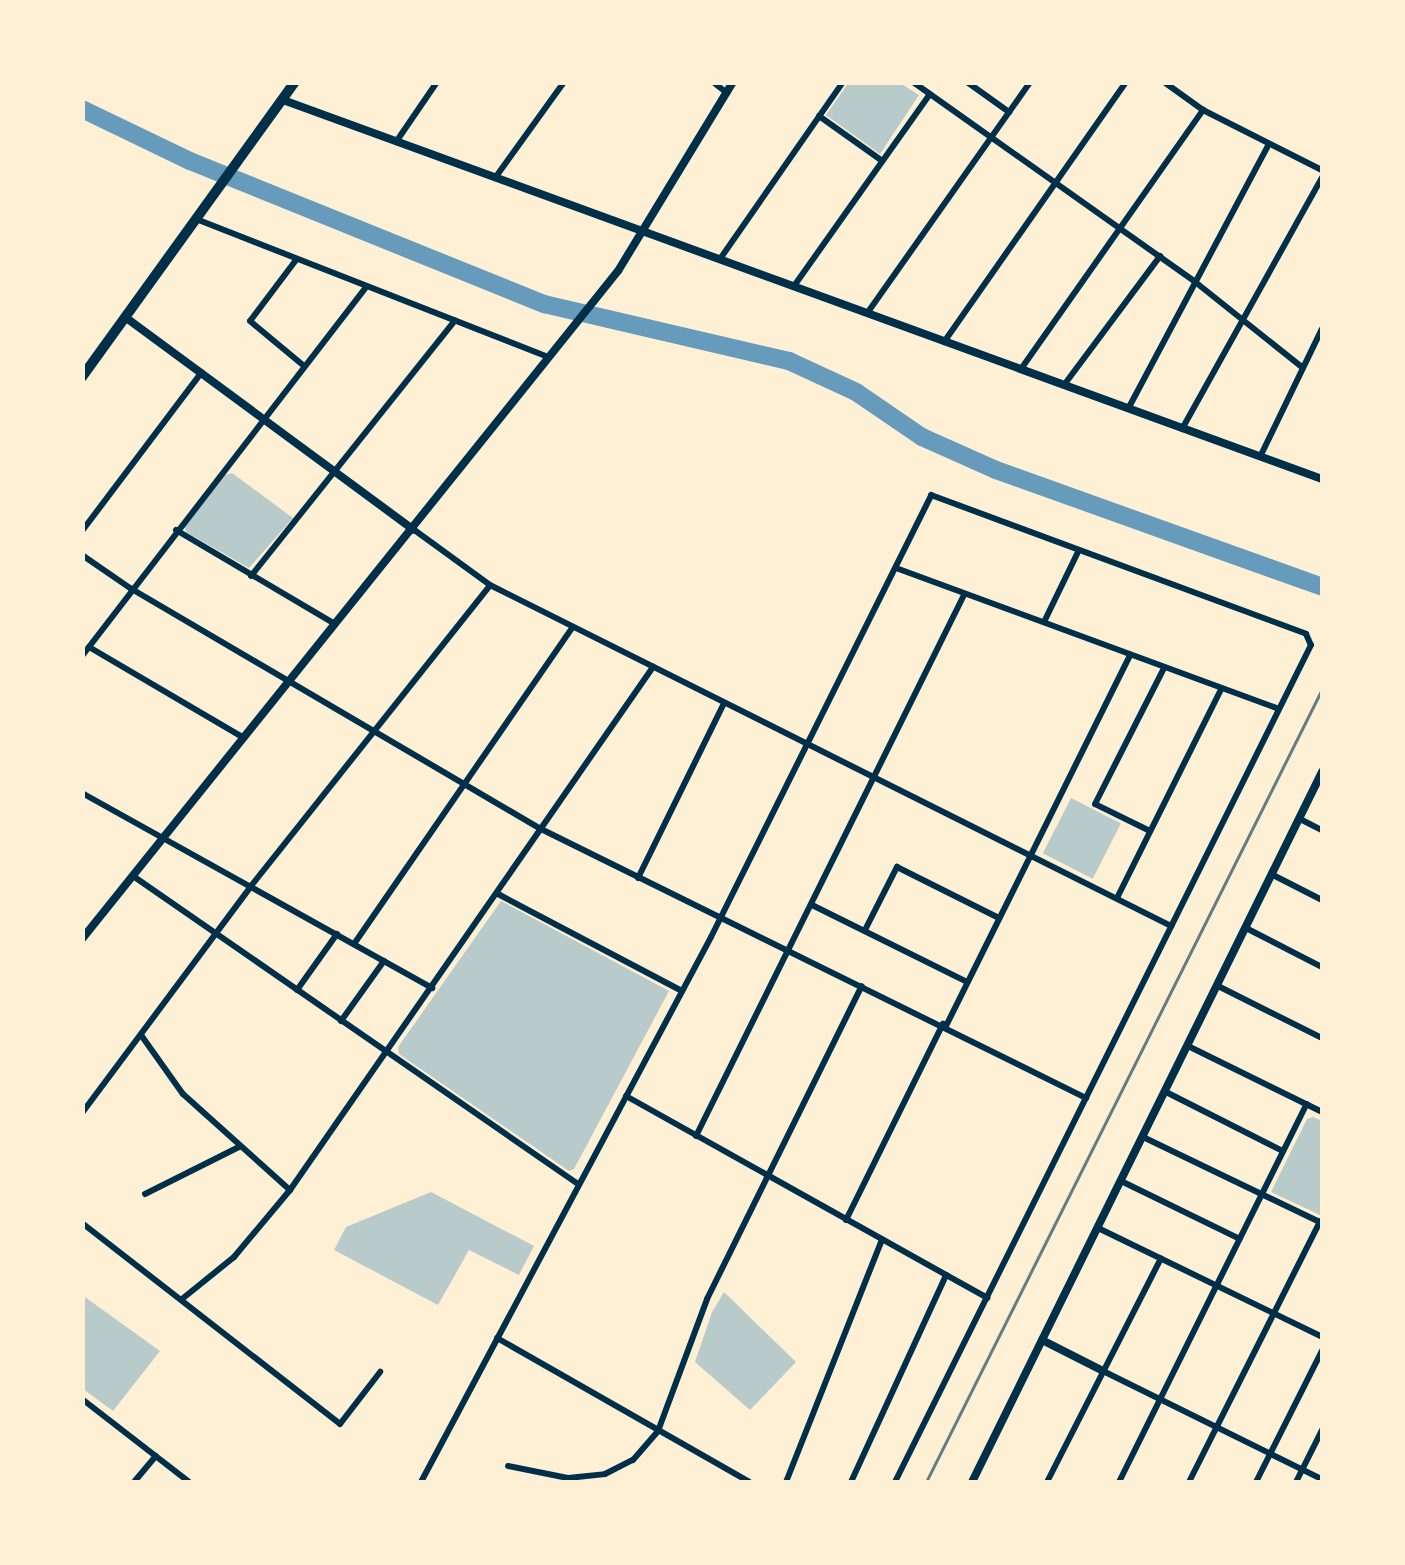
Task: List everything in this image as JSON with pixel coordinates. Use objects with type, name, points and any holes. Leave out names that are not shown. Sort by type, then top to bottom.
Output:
[{"type":"highway","points":[[82,377],[295,82]]},
{"type":"street","points":[[396,143],[437,82]]},
{"type":"street","points":[[495,178],[564,82]]},
{"type":"street","points":[[713,82],[727,92]]},
{"type":"street","points":[[82,939],[618,271],[733,82]]},
{"type":"street","points":[[720,259],[843,82]]},
{"type":"street","points":[[913,82],[1160,256],[1302,368]]},
{"type":"street","points":[[967,82],[1009,112]]},
{"type":"street","points":[[982,93],[990,82]]},
{"type":"street","points":[[868,312],[1030,82]]},
{"type":"street","points":[[944,342],[1126,82]]},
{"type":"street","points":[[1164,82],[1204,110],[1322,174],[1182,429]]},
{"type":"street","points":[[794,286],[930,94]]},
{"type":"street","points":[[283,100],[1322,479]]},
{"type":"street","points":[[1020,368],[1204,110]]},
{"type":"street","points":[[820,116],[882,160]]},
{"type":"street","points":[[1128,409],[1269,144]]},
{"type":"street","points":[[196,219],[364,288],[550,357]]},
{"type":"street","points":[[1064,385],[1160,256]]},
{"type":"street","points":[[296,260],[250,321],[304,366]]},
{"type":"street","points":[[82,656],[130,588],[364,288]]},
{"type":"street","points":[[126,317],[490,585],[1172,926]]},
{"type":"street","points":[[251,576],[455,320]]},
{"type":"street","points":[[1260,457],[1322,328]]},
{"type":"street","points":[[82,531],[202,372]]},
{"type":"street","points":[[421,1482],[721,918],[931,494],[1306,634],[1311,645],[895,1482]]},
{"type":"street","points":[[176,530],[335,624]]},
{"type":"street","points":[[1044,622],[1079,550]]},
{"type":"street","points":[[82,555],[130,588],[542,829],[1086,1098]]},
{"type":"street","points":[[895,568],[1279,710]]},
{"type":"street","points":[[82,1113],[251,886],[490,585]]},
{"type":"street","points":[[696,1136],[964,595]]},
{"type":"street","points":[[354,944],[573,627]]},
{"type":"street","points":[[89,647],[244,738]]},
{"type":"street","points":[[846,1220],[1130,655]]},
{"type":"street","points":[[182,1300],[234,1257],[290,1190],[653,667]]},
{"type":"street","points":[[1150,832],[1095,804],[1164,668]]},
{"type":"street","points":[[1117,898],[1221,689]]},
{"type":"street","points":[[638,878],[724,703]]},
{"type":"street","points":[[976,1481],[1322,772]]},
{"type":"street","points":[[82,793],[432,988]]},
{"type":"street","points":[[1300,819],[1322,830]]},
{"type":"street","points":[[864,930],[897,867],[999,918]]},
{"type":"street","points":[[1273,875],[1322,900]]},
{"type":"street","points":[[132,876],[578,1184]]},
{"type":"street","points":[[498,894],[682,991]]},
{"type":"street","points":[[812,905],[967,982]]},
{"type":"street","points":[[1246,928],[1322,967]]},
{"type":"street","points":[[298,990],[336,934]]},
{"type":"street","points":[[341,1021],[384,961]]},
{"type":"street","points":[[508,1466],[567,1480],[619,1469],[658,1431],[707,1298],[862,986]]},
{"type":"street","points":[[1218,986],[1322,1038]]},
{"type":"street","points":[[141,1035],[183,1094],[290,1190]]},
{"type":"street","points":[[1188,1046],[1322,1112]]},
{"type":"street","points":[[1166,1092],[1283,1151]]},
{"type":"street","points":[[626,1096],[987,1298]]},
{"type":"street","points":[[1119,1482],[1308,1104]]},
{"type":"street","points":[[1143,1137],[1321,1222],[1188,1482]]},
{"type":"street","points":[[145,1194],[239,1147]]},
{"type":"street","points":[[1121,1181],[1240,1239]]},
{"type":"street","points":[[82,1223],[340,1424],[380,1372]]},
{"type":"street","points":[[1098,1228],[1322,1337]]},
{"type":"street","points":[[786,1482],[882,1239]]},
{"type":"street","points":[[1047,1482],[1161,1258]]},
{"type":"street","points":[[851,1482],[946,1276]]},
{"type":"street","points":[[497,1338],[749,1482]]},
{"type":"street","points":[[1042,1340],[1322,1479]]},
{"type":"street","points":[[1256,1482],[1322,1351]]},
{"type":"street","points":[[82,1398],[189,1482]]},
{"type":"street","points":[[1296,1482],[1322,1430]]},
{"type":"street","points":[[134,1482],[156,1456]]},
{"type":"shaded area","points":[[849,82],[900,83],[919,95],[880,154],[826,115]]},
{"type":"shaded area","points":[[232,473],[293,518],[249,568],[186,532],[185,526],[225,475]]},
{"type":"shaded area","points":[[1071,798],[1121,823],[1093,879],[1043,853]]},
{"type":"shaded area","points":[[501,901],[669,991],[574,1169],[569,1171],[399,1054],[398,1047]]},
{"type":"shaded area","points":[[1307,1119],[1322,1121],[1322,1216],[1271,1192]]},
{"type":"shaded area","points":[[431,1192],[534,1246],[519,1275],[469,1250],[438,1305],[334,1250],[346,1227]]},
{"type":"shaded area","points":[[724,1292],[796,1362],[750,1410],[695,1362],[712,1312]]},
{"type":"shaded area","points":[[82,1295],[160,1351],[113,1411],[83,1389]]},
{"type":"waterway","points":[[82,109],[190,161],[544,304],[789,361],[856,392],[922,437],[996,470],[1322,587]]},
{"type":"railway","points":[[926,1482],[1322,689]]}]
